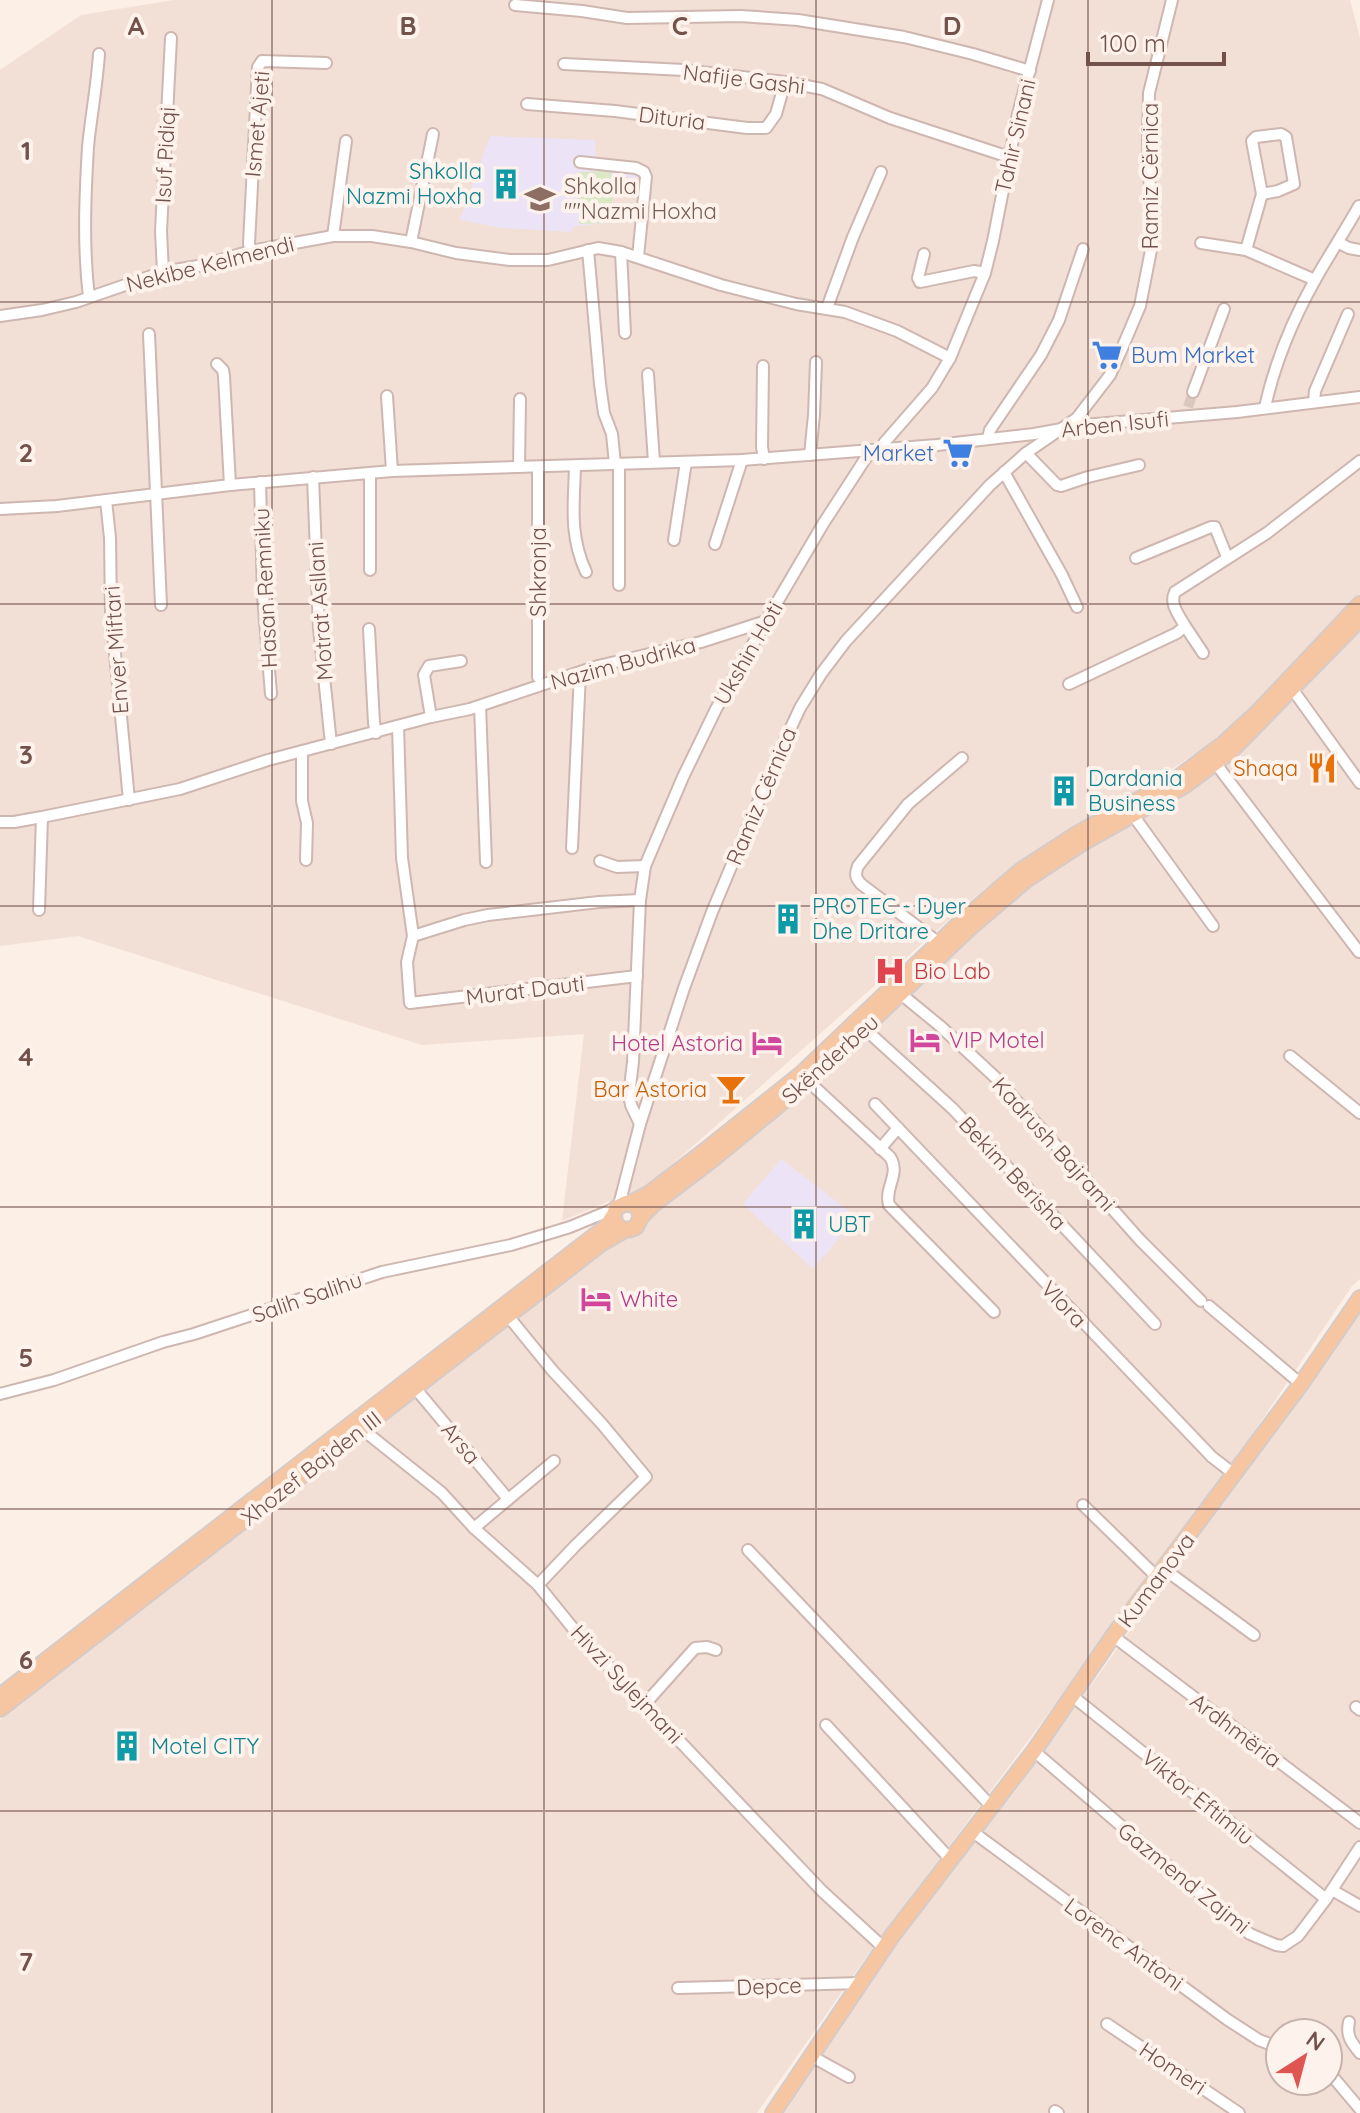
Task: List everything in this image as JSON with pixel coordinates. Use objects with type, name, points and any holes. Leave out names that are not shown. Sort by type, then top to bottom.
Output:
[{"type":"main road","name":"Skënderbeu","points":[[630,1203],[706,1150],[801,1074],[1020,871],[1075,835],[1179,777],[1223,744],[1257,713],[1360,604]]},
{"type":"main road","name":"Skënderbeu","points":[[630,1203],[655,1203],[749,1130],[808,1081],[971,927],[1026,880],[1216,764],[1293,690],[1360,619]]},
{"type":"main road","name":"Xhozef Bajden III","points":[[0,1709],[602,1243],[636,1227],[630,1203]]},
{"type":"main road","name":"Xhozef Bajden III","points":[[0,1696],[606,1227],[630,1203]]},
{"type":"main road","points":[[625,1230],[617,1226],[630,1203]]},
{"type":"main road","name":"Kumanova","points":[[773,2113],[884,1948],[1034,1751],[1113,1636],[1301,1384],[1360,1298]]},
{"type":"street","name":"Tahir Sinani","points":[[883,449],[884,443],[932,388],[950,358],[985,273],[1009,157],[1048,0]]},
{"type":"street","name":"Ramiz Cërnica","points":[[630,1203],[640,1124],[680,1000],[712,912],[800,708],[846,641],[978,498],[1026,453],[1077,418],[1110,375],[1140,306],[1152,245],[1149,93],[1172,0]]},
{"type":"street","points":[[515,5],[627,18],[741,16],[798,20],[904,37],[1030,71]]},
{"type":"street","name":"Isuf Pidiqi","points":[[163,272],[161,231],[171,38]]},
{"type":"street","points":[[89,297],[85,257],[87,177],[99,54]]},
{"type":"street","name":"Ismet Ajeti","points":[[251,251],[258,67],[262,61],[272,60],[326,63]]},
{"type":"street","name":"Nafije Gashi","points":[[564,64],[684,70],[822,89],[890,118],[1009,157]]},
{"type":"street","name":"Dituria","points":[[527,104],[766,128],[776,114],[785,82]]},
{"type":"street","points":[[411,242],[433,134]]},
{"type":"street","points":[[1246,250],[1262,194],[1252,141],[1256,137],[1281,134],[1286,137],[1294,184],[1262,194]]},
{"type":"street","points":[[333,236],[346,141]]},
{"type":"street","points":[[580,162],[636,168],[644,172],[638,257]]},
{"type":"street","points":[[827,308],[881,172]]},
{"type":"street","points":[[1265,407],[1286,338],[1315,280],[1359,206]]},
{"type":"street","name":"Nekibe Kelmendi","points":[[0,316],[42,310],[163,272],[204,265],[251,251],[333,236],[372,236],[510,260],[548,260],[598,248],[621,252],[721,285],[796,304],[845,312],[897,331],[950,358]]},
{"type":"street","points":[[1201,243],[1246,250],[1315,280]]},
{"type":"street","points":[[1339,243],[1360,250]]},
{"type":"street","points":[[988,438],[990,430],[1041,355],[1059,320],[1083,249]]},
{"type":"street","points":[[588,250],[600,384],[617,464],[619,585]]},
{"type":"street","points":[[621,252],[625,333]]},
{"type":"street","points":[[924,254],[918,278],[920,282],[974,271],[985,273]]},
{"type":"street","points":[[1193,392],[1224,309]]},
{"type":"street","points":[[1314,402],[1315,391],[1348,314]]},
{"type":"street","points":[[149,334],[161,605]]},
{"type":"street","points":[[810,455],[816,362]]},
{"type":"street","points":[[217,364],[224,376],[230,485]]},
{"type":"street","points":[[763,366],[764,459]]},
{"type":"street","points":[[648,374],[654,462]]},
{"type":"street","points":[[387,396],[392,471]]},
{"type":"street","name":"Arben Isufi","points":[[871,450],[937,445],[1188,412],[1237,412],[1360,397]]},
{"type":"street","points":[[519,467],[520,399]]},
{"type":"street","name":"Hasan Remniku","points":[[0,509],[57,506],[230,485],[392,471],[742,460],[871,450]]},
{"type":"street","name":"Ukshin Hoti","points":[[640,1124],[629,1095],[640,900],[645,866],[710,723],[823,524],[871,450]]},
{"type":"street","points":[[1026,453],[1061,486],[1139,465]]},
{"type":"street","points":[[715,544],[742,460]]},
{"type":"street","points":[[1203,653],[1174,606],[1172,598],[1175,592],[1267,533],[1360,461]]},
{"type":"street","points":[[674,540],[686,462]]},
{"type":"street","points":[[575,466],[573,535],[586,572]]},
{"type":"street","name":"Shkronja","points":[[538,467],[538,677]]},
{"type":"street","points":[[1004,472],[1077,607]]},
{"type":"street","points":[[370,473],[370,570]]},
{"type":"street","name":"Motrat Asllani","points":[[313,477],[319,628],[331,744]]},
{"type":"street","name":"Hasan Remniku","points":[[260,482],[263,596],[271,694]]},
{"type":"street","name":"Enver Miftari","points":[[106,500],[111,611],[129,800]]},
{"type":"street","points":[[1136,558],[1211,527],[1215,527],[1220,536],[1227,557]]},
{"type":"street","name":"Nazim Budrika","points":[[0,822],[42,817],[180,789],[302,751],[480,706],[609,664],[701,642],[766,621]]},
{"type":"street","points":[[1069,684],[1160,642],[1185,626]]},
{"type":"street","points":[[369,629],[376,733]]},
{"type":"street","points":[[431,717],[424,675],[429,666],[461,661]]},
{"type":"street","points":[[572,848],[580,673]]},
{"type":"street","points":[[1293,690],[1360,783]]},
{"type":"street","points":[[480,706],[486,862]]},
{"type":"street","points":[[398,726],[402,858],[413,936],[488,915],[640,900]]},
{"type":"street","points":[[302,751],[306,860]]},
{"type":"street","points":[[939,943],[861,884],[855,873],[908,804],[962,758]]},
{"type":"street","points":[[1216,764],[1359,952]]},
{"type":"street","points":[[1133,815],[1213,926]]},
{"type":"street","points":[[39,910],[42,817]]},
{"type":"street","points":[[600,861],[617,867],[645,866]]},
{"type":"street","name":"Murat Dauti","points":[[413,936],[407,962],[409,1001],[412,1004],[637,976]]},
{"type":"street","name":"Kadrush Bajrami","points":[[901,994],[996,1078],[1140,1240],[1205,1303],[1301,1384]]},
{"type":"street","name":"Bekim Berisha","points":[[865,1029],[953,1109],[1155,1324]]},
{"type":"street","points":[[1290,1056],[1360,1113]]},
{"type":"street","points":[[808,1081],[895,1165],[895,1174],[886,1196],[889,1205],[994,1312]]},
{"type":"street","name":"Vlora","points":[[875,1104],[1212,1457],[1234,1474]]},
{"type":"street","points":[[880,1149],[898,1128]]},
{"type":"street","name":"Salih Salihu","points":[[0,1394],[54,1380],[370,1276],[511,1245],[570,1227],[630,1203]]},
{"type":"street","points":[[508,1316],[646,1477],[538,1585]]},
{"type":"street","name":"Arsa","points":[[415,1388],[508,1499]]},
{"type":"street","name":"Hivzi Sylejmani","points":[[362,1429],[442,1493],[474,1528],[538,1585],[576,1632],[822,1891],[884,1948]]},
{"type":"street","points":[[474,1528],[554,1461]]},
{"type":"street","points":[[1083,1505],[1161,1573],[1254,1635]]},
{"type":"street","points":[[748,1550],[992,1807]]},
{"type":"street","name":"Ardhmëria","points":[[1113,1636],[1360,1823]]},
{"type":"street","points":[[645,1704],[695,1648],[716,1650]]},
{"type":"street","name":"Viktor Eftimiu","points":[[1071,1695],[1329,1894]]},
{"type":"street","points":[[826,1725],[951,1860]]},
{"type":"street","name":"Gazmend Zajmi","points":[[1034,1751],[1250,1934],[1276,1945],[1283,1946],[1298,1936],[1360,1847]]},
{"type":"street","name":"Lorenc Antoni","points":[[973,1832],[1228,2020],[1264,2042]]},
{"type":"street","points":[[1329,1894],[1360,1906]]},
{"type":"street","name":"Depce","points":[[678,1988],[861,1983]]},
{"type":"street","points":[[1349,2022],[1349,2039],[1360,2053]]},
{"type":"street","name":"Homeri","points":[[1107,2024],[1239,2113]]},
{"type":"street","points":[[811,2056],[849,2077]]},
{"type":"street","points":[[1344,2090],[1360,2109]]},
{"type":"shaded area","points":[[174,0],[1350,0],[1360,38],[1360,595],[1275,687],[1205,747],[1142,789],[1055,837],[1020,861],[976,896],[650,1184],[562,1221],[584,1034],[422,1045],[78,936],[0,946],[0,70],[81,15]]},
{"type":"shaded area","name":"Shkolla \"\"Nazmi Hoxha","points":[[490,136],[595,140],[596,157],[642,163],[641,178],[612,177],[613,223],[574,226],[571,232],[502,228],[460,220]]},
{"type":"shaded area","points":[[1360,621],[1360,1279],[1352,1286],[1227,1472],[874,1946],[757,2113],[0,2113],[0,1720],[278,1494],[641,1215],[989,908],[1160,795]]},
{"type":"shaded area","points":[[781,1159],[857,1217],[813,1269],[743,1204]]},
{"type":"shaded area","points":[[1360,1300],[1360,2113],[780,2113],[893,1939],[1014,1793],[1305,1386]]},
{"type":"green space","points":[[611,171],[613,223],[579,224],[577,172]]},
{"type":"tunnel","points":[[1188,407],[1193,392]]},
{"type":"place","name":"Shkolla Nazmi Hoxha","points":[[506,184]]},
{"type":"place","name":"Shkolla \"\"Nazmi Hoxha","points":[[540,199]]},
{"type":"place","name":"Bum Market","points":[[1107,355]]},
{"type":"place","name":"Market","points":[[958,453]]},
{"type":"place","name":"Shaqa","points":[[1322,768]]},
{"type":"place","name":"Dardania Business","points":[[1064,791]]},
{"type":"place","name":"PROTEC - Dyer Dhe Dritare","points":[[788,919]]},
{"type":"place","name":"Bio Lab","points":[[890,971]]},
{"type":"place","name":"VIP Motel","points":[[925,1040]]},
{"type":"place","name":"Hotel Astoria","points":[[767,1043]]},
{"type":"place","name":"Bar Astoria","points":[[731,1089]]},
{"type":"place","name":"UBT","points":[[804,1224]]},
{"type":"place","name":"White","points":[[596,1299]]},
{"type":"place","name":"Motel CITY","points":[[127,1746]]}]
